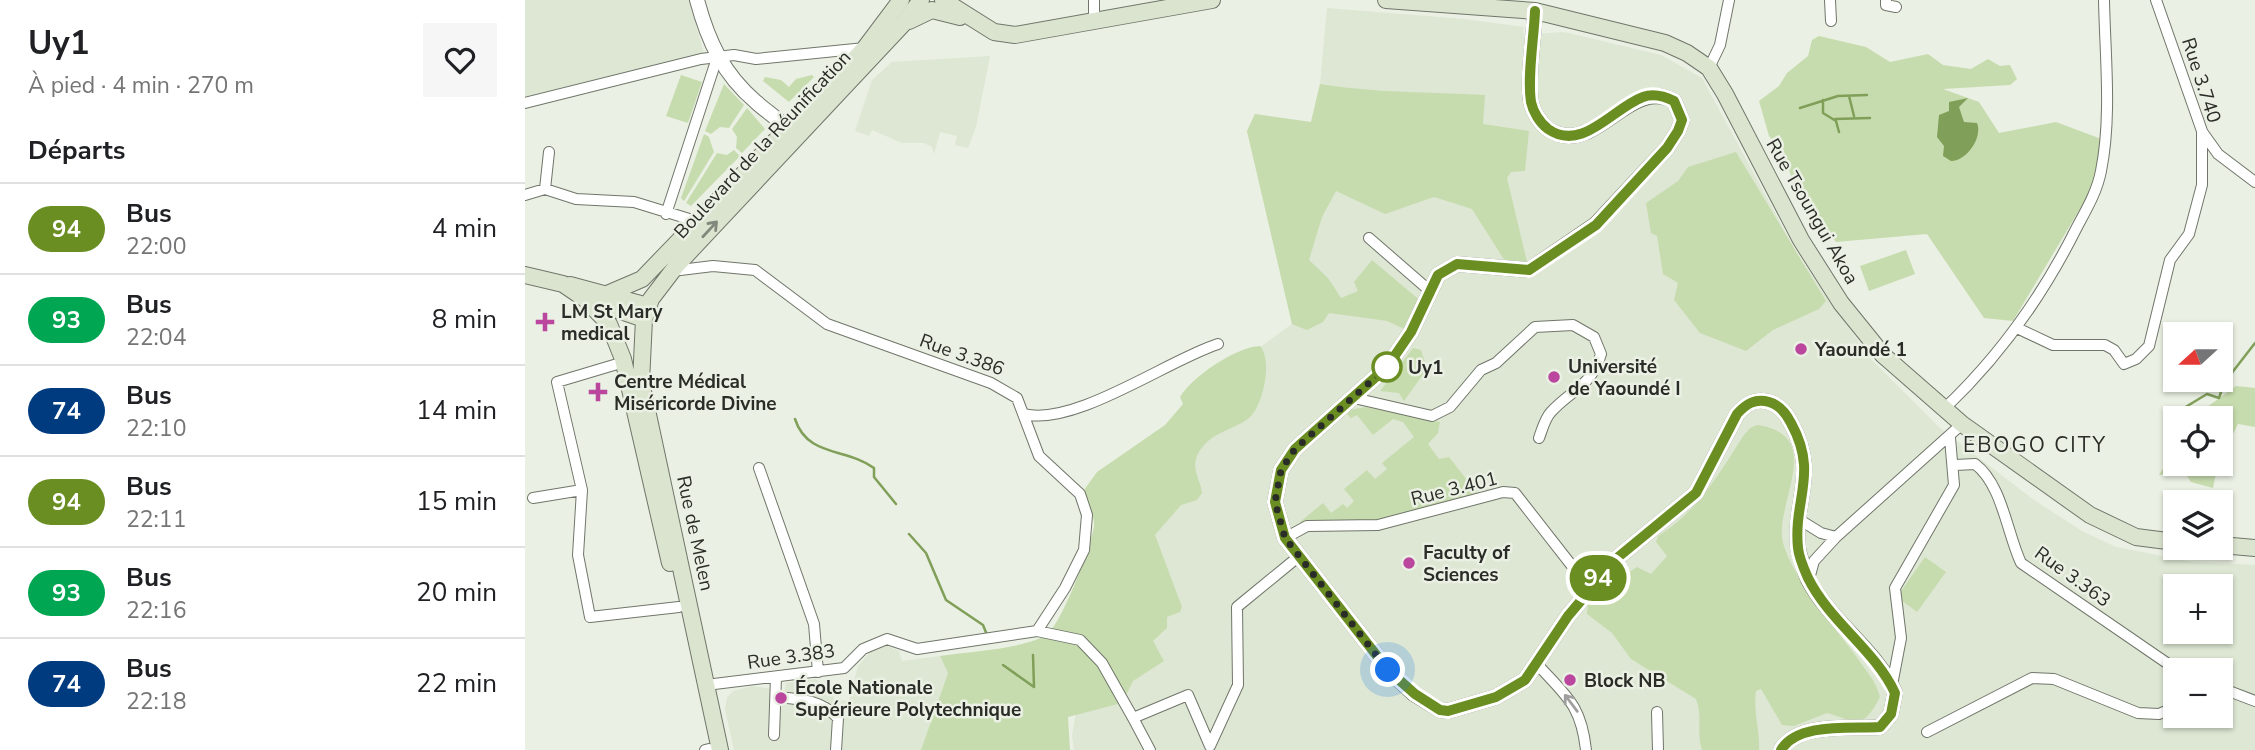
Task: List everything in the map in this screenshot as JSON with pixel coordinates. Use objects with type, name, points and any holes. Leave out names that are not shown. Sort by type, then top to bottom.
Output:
[{"type":"main road","name":"Boulevard de la Réunification","points":[[645,316],[673,271],[865,48],[901,0]]},
{"type":"main road","name":"Boulevard de la Réunification","points":[[642,279],[903,24],[921,0]]},
{"type":"main road","points":[[943,0],[995,32],[1016,35],[1212,0]]},
{"type":"main road","points":[[1386,0],[1536,6],[1665,43],[1709,68]]},
{"type":"main road","points":[[903,24],[932,10],[982,25]]},
{"type":"main road","name":"Rue Tsoungui Akoa","points":[[1709,68],[1801,240],[1841,303],[1883,355],[1962,424],[2090,515],[2136,537],[2163,540]]},
{"type":"main road","points":[[525,275],[607,294],[645,316]]},
{"type":"main road","points":[[607,294],[642,279]]},
{"type":"main road","points":[[623,361],[623,328],[642,279]]},
{"type":"main road","points":[[563,285],[585,299],[609,324],[623,361]]},
{"type":"main road","points":[[585,299],[629,307]]},
{"type":"main road","name":"Rue de Melen","points":[[645,316],[641,382],[720,750]]},
{"type":"main road","name":"Rue de Melen","points":[[623,361],[680,607],[708,750]]},
{"type":"main road","points":[[2233,546],[2255,548]]},
{"type":"street","points":[[697,0],[706,36],[717,58],[749,97],[791,133]]},
{"type":"street","points":[[1094,0],[1094,22]]},
{"type":"street","points":[[1709,68],[1720,45],[1729,0]]},
{"type":"street","points":[[1829,0],[1831,21]]},
{"type":"street","points":[[1886,0],[1886,5],[1896,7]]},
{"type":"street","points":[[1944,409],[1983,371],[2017,328],[2066,248],[2094,194],[2101,172],[2105,108],[2104,0]]},
{"type":"street","name":"Rue 3.740","points":[[2017,328],[2053,345],[2105,345],[2115,350],[2124,364],[2139,357],[2150,346],[2170,260],[2189,234],[2201,185],[2202,131],[2157,0]]},
{"type":"street","points":[[1536,6],[1531,102],[1541,123],[1550,131],[1574,136],[1587,132],[1643,97],[1655,95],[1674,101],[1682,120],[1678,131],[1667,148],[1596,225],[1529,270],[1457,264],[1438,275],[1399,350],[1387,367],[1295,449],[1281,470],[1275,502],[1285,538],[1388,670],[1415,694],[1440,710],[1448,711],[1496,697],[1518,686],[1537,664],[1590,589],[1617,558],[1696,493],[1744,405],[1758,399],[1773,402],[1784,411],[1799,437],[1806,471],[1798,549],[1809,579],[1892,685]]},
{"type":"street","points":[[525,103],[701,59],[734,55],[755,59],[865,48]]},
{"type":"street","points":[[666,214],[717,58]]},
{"type":"street","points":[[2202,131],[2208,144],[2218,154],[2255,182]]},
{"type":"street","points":[[545,189],[549,152]]},
{"type":"street","points":[[525,195],[545,189],[576,199],[634,202],[699,222]]},
{"type":"street","points":[[1369,238],[1430,291]]},
{"type":"street","name":"Rue 3.386","points":[[673,271],[713,266],[755,271],[827,324],[1007,390],[1017,398],[1039,456],[1080,494],[1087,515],[1084,550],[1065,588],[1037,631]]},
{"type":"street","points":[[1354,398],[1432,415],[1450,407],[1481,370],[1496,363],[1535,327],[1573,325],[1594,337],[1601,354],[1599,362],[1584,386],[1551,411],[1539,438]]},
{"type":"street","points":[[1024,414],[1037,417],[1080,406],[1218,344]]},
{"type":"street","points":[[623,361],[557,382],[582,490],[577,555],[590,617],[680,607]]},
{"type":"street","points":[[1809,579],[1814,561],[1836,537],[1950,438],[1962,424]]},
{"type":"street","points":[[1781,750],[1786,741],[1804,733],[1884,724],[1895,700],[1892,685],[1902,638],[1895,589],[1951,493],[1955,466],[1950,438]]},
{"type":"street","name":"Rue 3.363","points":[[1955,466],[1975,464],[1989,478],[2021,564],[2163,660]]},
{"type":"street","points":[[759,468],[814,624],[818,671]]},
{"type":"street","points":[[533,498],[582,490]]},
{"type":"street","name":"Rue 3.401","points":[[1285,538],[1307,526],[1378,525],[1503,492],[1514,493],[1590,589]]},
{"type":"street","points":[[1800,520],[1821,533],[1836,537]]},
{"type":"street","points":[[1211,748],[1238,685],[1237,607],[1298,557]]},
{"type":"street","points":[[1037,631],[1080,640],[1101,663],[1150,750]]},
{"type":"street","name":"Rue 3.383","points":[[706,685],[844,668],[863,649],[887,639],[917,649],[1037,631]]},
{"type":"street","points":[[1537,664],[1574,706],[1583,722],[1586,750]]},
{"type":"street","points":[[773,735],[776,677]]},
{"type":"street","points":[[1927,732],[2032,678],[2054,680],[2138,713],[2163,712]]},
{"type":"street","points":[[2233,693],[2255,701]]},
{"type":"street","points":[[1133,718],[1188,695],[1211,748]]},
{"type":"street","points":[[777,697],[807,700],[828,707],[838,718],[836,750]]},
{"type":"street","points":[[1657,712],[1658,750]]},
{"type":"shaded area","points":[[525,0],[689,0],[704,54],[525,99]]},
{"type":"shaded area","name":"Université de Yaoundé I","points":[[1327,8],[1464,19],[1524,27],[1523,33],[1564,32],[1661,55],[1702,78],[1798,255],[1870,358],[1940,428],[2034,500],[2082,531],[2116,547],[2163,556],[2163,560],[2255,565],[2255,750],[1074,750],[1072,735],[1111,517],[1192,397],[1292,324],[1247,131],[1255,114],[1311,122],[1320,84]]},
{"type":"shaded area","points":[[1819,36],[1866,47],[1890,62],[1928,54],[1943,65],[1971,69],[1988,59],[2000,66],[2010,65],[2017,79],[2010,85],[1943,89],[1979,102],[1999,133],[2056,122],[2104,140],[2096,182],[2013,321],[1984,318],[1927,234],[1836,242],[1793,183],[1779,135],[1772,140],[1769,136],[1759,101],[1779,86],[1787,73],[1808,56],[1812,40]]},
{"type":"shaded area","points":[[990,56],[976,127],[968,148],[955,145],[957,136],[940,132],[934,154],[932,147],[924,143],[902,143],[872,130],[869,136],[855,131],[872,80],[892,62]]},
{"type":"shaded area","points":[[681,75],[702,82],[688,123],[666,116]]},
{"type":"shaded area","points":[[812,75],[814,77],[789,102],[763,81],[765,77],[781,80],[789,87],[796,79]]},
{"type":"shaded area","points":[[724,84],[744,105],[729,128],[720,127],[711,134],[705,131]]},
{"type":"shaded area","points":[[1320,84],[1382,91],[1485,95],[1483,124],[1529,131],[1525,171],[1511,172],[1507,178],[1529,270],[1510,269],[1472,209],[1434,197],[1385,214],[1336,191],[1322,217],[1309,260],[1328,278],[1341,298],[1358,291],[1354,282],[1372,260],[1423,303],[1411,332],[1387,321],[1329,313],[1323,322],[1307,330],[1292,324],[1247,131],[1255,114],[1311,122]]},
{"type":"shaded area","points":[[1968,98],[1959,107],[1964,122],[1977,123],[1978,135],[1968,153],[1951,161],[1943,156],[1944,146],[1937,137],[1939,115],[1949,111],[1949,102]]},
{"type":"shaded area","points":[[747,108],[765,129],[742,153],[736,148],[737,137],[732,129]]},
{"type":"shaded area","points":[[704,134],[709,137],[714,152],[684,201],[681,198]]},
{"type":"shaded area","points":[[734,150],[740,156],[691,206],[686,203],[717,153],[727,155]]},
{"type":"shaded area","points":[[1736,152],[1826,301],[1819,309],[1773,330],[1746,351],[1700,333],[1674,300],[1678,283],[1663,274],[1657,236],[1651,233],[1646,203],[1678,181],[1688,167]]},
{"type":"shaded area","points":[[1906,250],[1915,274],[1869,291],[1860,266]]},
{"type":"shaded area","points":[[1260,346],[1266,361],[1265,383],[1254,412],[1242,423],[1208,441],[1202,448],[1195,466],[1202,493],[1197,500],[1181,505],[1155,535],[1182,607],[1180,612],[1167,617],[1167,628],[1153,641],[1164,661],[1133,681],[1122,703],[1068,717],[1070,750],[921,750],[948,673],[940,656],[1021,644],[1045,636],[1059,618],[1082,567],[1092,536],[1094,521],[1084,490],[1097,472],[1165,425],[1183,404],[1180,397],[1186,389],[1205,372],[1239,351]]},
{"type":"shaded area","points":[[1413,348],[1421,350],[1427,369],[1404,401],[1399,393],[1380,391]]},
{"type":"shaded area","points":[[2236,386],[2255,388],[2255,427],[2238,424],[2233,434],[2233,406],[2208,406],[2228,392],[2233,392]]},
{"type":"shaded area","points":[[1366,407],[1440,422],[1438,433],[1428,444],[1439,459],[1449,457],[1481,498],[1378,525],[1307,526],[1300,522],[1323,503],[1331,513],[1343,504],[1347,508],[1354,501],[1344,489],[1367,470],[1375,479],[1387,469],[1382,463],[1414,437],[1403,422],[1393,419],[1373,435],[1357,415],[1351,418],[1344,411]]},
{"type":"shaded area","points":[[1757,425],[1778,431],[1790,442],[1794,457],[1782,527],[1783,543],[1788,557],[1815,601],[1870,675],[1880,697],[1863,720],[1852,721],[1827,713],[1794,726],[1782,725],[1761,689],[1756,691],[1755,699],[1759,750],[1702,750],[1696,699],[1631,659],[1612,633],[1587,614],[1589,602],[1610,575],[1622,577],[1637,567],[1651,574],[1667,556],[1656,542],[1658,536],[1696,503],[1744,435]]},
{"type":"shaded area","points":[[2187,476],[2216,476],[2213,488],[2191,482]]},
{"type":"shaded area","points":[[1925,557],[1946,572],[1917,612],[1897,597]]},
{"type":"shaded area","name":"École Nationale Supérieure Polytechnique","points":[[885,645],[899,651],[902,661],[940,656],[948,673],[921,750],[734,750],[725,709],[727,698],[733,691],[753,686],[784,691],[786,683],[815,679],[829,686],[835,700],[849,701],[858,666],[873,649]]},
{"type":"waterway","points":[[1800,108],[1838,96],[1867,95]]},
{"type":"waterway","points":[[1849,96],[1854,116]]},
{"type":"waterway","points":[[1823,100],[1823,113],[1836,121],[1839,132]]},
{"type":"waterway","points":[[1835,119],[1870,118]]},
{"type":"waterway","points":[[2187,406],[2207,394],[2219,398],[2224,383],[2255,343]]},
{"type":"waterway","points":[[795,419],[801,431],[818,446],[852,457],[874,468],[874,477],[896,504]]},
{"type":"waterway","points":[[909,534],[926,553],[946,600],[983,625],[987,635]]},
{"type":"waterway","points":[[1003,665],[1034,687],[1033,655]]},
{"type":"bus line","name":"94","points":[[1535,11],[1531,102],[1536,116],[1550,131],[1564,136],[1587,132],[1643,97],[1655,95],[1674,101],[1680,110],[1682,120],[1678,131],[1667,148],[1596,225],[1529,270],[1457,264],[1438,275],[1411,332],[1387,367],[1295,449],[1276,483],[1277,516],[1285,538],[1298,557],[1388,670],[1434,707],[1448,711],[1496,697],[1525,680],[1568,616],[1601,575],[1617,558],[1696,493],[1730,425],[1744,405],[1758,399],[1773,402],[1784,411],[1799,437],[1804,454],[1806,471],[1798,549],[1809,579],[1828,607],[1881,670],[1895,693],[1891,714],[1880,727],[1804,733],[1786,741],[1781,750]]},
{"type":"place","name":"LM St Mary medical","points":[[545,322]]},
{"type":"place","name":"Yaoundé 1","points":[[1801,349]]},
{"type":"place","name":"Uy1","points":[[1387,367]]},
{"type":"place","name":"Université de Yaoundé I","points":[[1554,377]]},
{"type":"place","name":"Centre Médical Miséricorde Divine","points":[[598,392]]},
{"type":"place","name":"Faculty of Sciences","points":[[1409,563]]},
{"type":"place","name":"Block NB","points":[[1570,680]]},
{"type":"place","name":"École Nationale Supérieure Polytechnique","points":[[781,698]]},
{"type":"district","name":"EBOGO CITY","points":[[2035,445]]},
{"type":"route","points":[[1387,367],[1295,449],[1276,483],[1275,502],[1285,538],[1388,670]]}]
